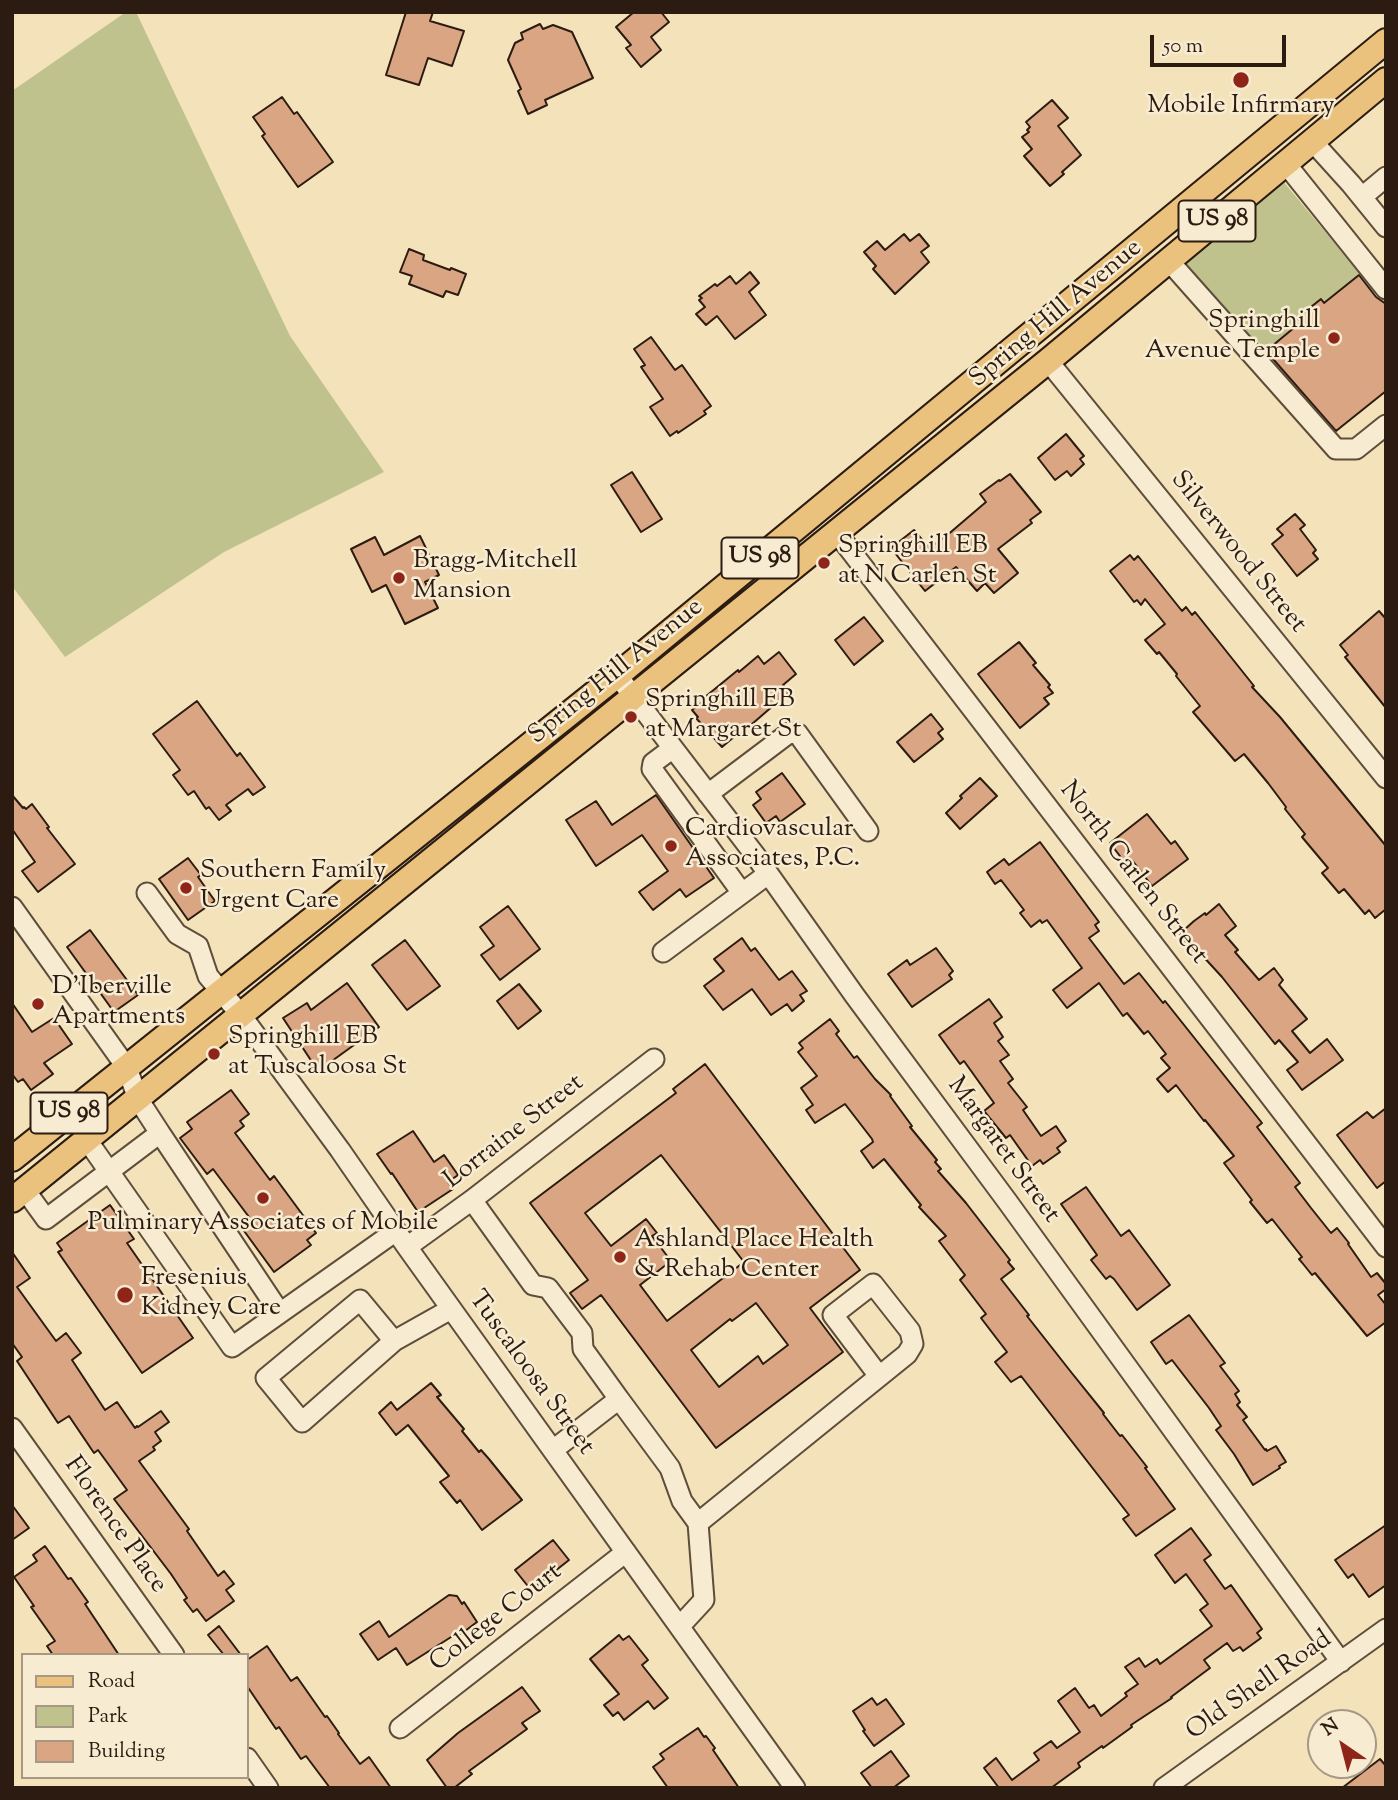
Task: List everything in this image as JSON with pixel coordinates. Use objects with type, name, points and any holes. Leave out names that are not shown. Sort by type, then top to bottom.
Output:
[{"type":"main road","name":"Spring Hill Avenue","points":[[15,1152],[127,1068],[617,675],[1386,41]]},
{"type":"main road","name":"Spring Hill Avenue","points":[[18,1195],[1048,362],[1386,80]]},
{"type":"street","points":[[1296,115],[1386,227]]},
{"type":"street","points":[[1286,164],[1386,289]]},
{"type":"street","points":[[1356,191],[1386,177]]},
{"type":"street","points":[[1169,261],[1336,449],[1356,449],[1386,425]]},
{"type":"street","name":"Silverwood Street","points":[[1048,362],[1386,778]]},
{"type":"street","name":"North Carlen Street","points":[[837,533],[1386,1247]]},
{"type":"street","name":"Margaret Street","points":[[617,675],[768,874],[1341,1662]]},
{"type":"street","points":[[708,794],[789,733],[798,734],[868,831]]},
{"type":"street","points":[[673,748],[653,764],[652,769],[742,893]]},
{"type":"street","points":[[696,830],[721,811]]},
{"type":"street","points":[[663,952],[768,874]]},
{"type":"street","name":"Tuscaloosa Street","points":[[147,893],[177,934],[198,946],[208,976],[241,1015],[340,1150],[795,1788]]},
{"type":"street","points":[[12,907],[127,1068],[138,1099],[279,1313]]},
{"type":"street","name":"Lorraine Street","points":[[110,1171],[232,1347],[279,1313],[401,1239],[472,1200],[654,1059]]},
{"type":"street","points":[[18,1195],[46,1219],[160,1133]]},
{"type":"street","points":[[87,1140],[110,1171]]},
{"type":"street","points":[[472,1200],[533,1285],[548,1288],[582,1333],[583,1349],[670,1468],[682,1501],[698,1523],[704,1600],[680,1626]]},
{"type":"street","points":[[698,1523],[907,1354],[914,1344],[910,1331],[873,1284],[833,1315],[879,1376]]},
{"type":"street","points":[[394,1341],[360,1300],[266,1378],[302,1422],[394,1341],[451,1309]]},
{"type":"street","points":[[553,1450],[619,1399]]},
{"type":"street","name":"Florence Place","points":[[12,1427],[172,1653]]},
{"type":"street","name":"College Court","points":[[400,1728],[626,1552]]},
{"type":"street","name":"Old Shell Road","points":[[1164,1788],[1386,1629]]},
{"type":"street","points":[[248,1759],[268,1788]]},
{"type":"green space","points":[[126,12],[136,12],[290,336],[384,472],[224,552],[65,657],[12,586],[12,91]]},
{"type":"green space","points":[[1282,180],[1360,274],[1324,303],[1321,300],[1298,319],[1301,322],[1262,354],[1182,263]]},
{"type":"building","points":[[406,12],[433,12],[430,21],[464,31],[452,66],[428,58],[419,85],[386,75]]},
{"type":"building","points":[[634,12],[661,12],[669,22],[651,37],[661,50],[641,67],[626,48],[631,45],[616,27]]},
{"type":"building","points":[[540,24],[543,29],[553,25],[572,32],[593,78],[545,100],[547,105],[528,114],[518,91],[521,89],[508,60],[515,43],[523,39],[521,33]]},
{"type":"building","points":[[282,97],[294,114],[297,112],[333,162],[298,187],[262,136],[265,134],[253,117]]},
{"type":"building","points":[[1052,100],[1068,118],[1058,126],[1081,155],[1050,186],[1024,156],[1032,149],[1022,137],[1029,132],[1027,130],[1030,127],[1026,122]]},
{"type":"building","points":[[904,234],[910,241],[919,234],[929,246],[921,252],[929,262],[895,294],[873,269],[876,266],[864,252],[877,241],[885,250]]},
{"type":"building","points":[[409,249],[424,255],[423,260],[466,274],[458,295],[446,291],[443,297],[409,284],[412,276],[400,272]]},
{"type":"building","points":[[750,272],[759,283],[749,292],[766,315],[735,339],[717,316],[706,325],[696,314],[705,307],[699,296],[730,276],[736,284]]},
{"type":"building","name":"Springhill Avenue Temple","points":[[1359,275],[1376,297],[1386,304],[1386,391],[1336,431],[1266,351],[1301,322],[1297,318],[1321,299],[1324,303]]},
{"type":"building","points":[[651,337],[675,370],[682,365],[711,406],[704,411],[706,414],[670,436],[650,407],[663,399],[641,367],[645,365],[634,349]]},
{"type":"building","points":[[1066,434],[1084,456],[1080,459],[1084,464],[1071,476],[1067,471],[1055,480],[1038,458]]},
{"type":"building","points":[[632,472],[662,519],[641,532],[611,485]]},
{"type":"building","points":[[1010,474],[1041,512],[1030,520],[1032,523],[998,549],[1018,573],[994,593],[985,583],[977,591],[956,567],[925,591],[891,548],[914,530],[929,548],[986,502],[980,494]]},
{"type":"building","points":[[1295,514],[1305,525],[1300,529],[1316,550],[1313,553],[1318,559],[1297,576],[1272,544],[1283,535],[1277,529]]},
{"type":"building","name":"Bragg-Mitchell Mansion","points":[[420,536],[439,575],[425,582],[438,608],[405,624],[386,585],[372,592],[351,549],[375,537],[384,555]]},
{"type":"building","points":[[1130,555],[1134,560],[1138,556],[1182,611],[1186,607],[1192,615],[1195,612],[1254,686],[1252,687],[1386,846],[1386,909],[1375,918],[1369,910],[1365,914],[1344,889],[1339,893],[1322,873],[1328,868],[1302,837],[1305,834],[1268,783],[1244,754],[1235,761],[1193,712],[1200,706],[1159,652],[1157,654],[1145,640],[1165,624],[1145,599],[1141,605],[1137,600],[1134,602],[1110,571]]},
{"type":"building","points":[[1379,611],[1386,619],[1386,708],[1345,657],[1348,655],[1340,645]]},
{"type":"building","points":[[864,617],[883,641],[854,665],[835,640]]},
{"type":"building","points":[[1019,642],[1036,663],[1033,665],[1050,685],[1048,687],[1053,693],[1044,698],[1049,704],[1020,728],[978,674]]},
{"type":"building","points":[[779,652],[796,674],[783,685],[789,692],[722,747],[692,710],[758,656],[764,664]]},
{"type":"building","points":[[197,701],[237,756],[240,753],[265,787],[253,795],[248,789],[226,805],[231,811],[219,820],[209,807],[206,809],[194,791],[188,795],[173,775],[180,770],[153,734]]},
{"type":"building","points":[[931,714],[943,729],[938,733],[943,739],[914,762],[897,742]]},
{"type":"building","points":[[782,773],[805,804],[780,822],[776,816],[766,823],[753,805],[761,799],[756,792]]},
{"type":"building","points":[[980,778],[997,796],[960,829],[946,813]]},
{"type":"building","points":[[12,795],[23,808],[26,809],[32,804],[75,864],[38,892],[22,871],[35,862],[12,829]]},
{"type":"building","points":[[656,795],[714,878],[686,897],[680,889],[653,910],[639,892],[668,871],[642,835],[596,866],[566,820],[596,801],[612,825]]},
{"type":"building","points":[[1147,814],[1171,844],[1175,841],[1188,859],[1152,886],[1132,860],[1126,864],[1110,843]]},
{"type":"building","points":[[1040,842],[1099,922],[1095,925],[1099,931],[1089,938],[1124,984],[1139,973],[1163,1003],[1165,1001],[1262,1123],[1257,1127],[1300,1183],[1295,1187],[1311,1208],[1331,1233],[1337,1228],[1371,1277],[1377,1273],[1386,1284],[1386,1289],[1378,1295],[1386,1305],[1386,1322],[1367,1336],[1315,1273],[1312,1275],[1299,1259],[1302,1257],[1272,1219],[1267,1223],[1250,1202],[1252,1200],[1224,1163],[1234,1156],[1205,1120],[1176,1085],[1168,1092],[1157,1079],[1170,1068],[1161,1058],[1166,1054],[1148,1031],[1144,1034],[1127,1013],[1123,1016],[1099,983],[1067,1008],[1053,990],[1082,968],[1047,920],[1042,923],[1040,920],[1031,927],[1020,913],[1024,910],[1001,880],[995,884],[987,872],[1004,859],[1009,865]]},
{"type":"building","name":"Southern Family Urgent Care","points":[[188,858],[215,901],[188,920],[159,879]]},
{"type":"building","points":[[1219,904],[1236,926],[1225,935],[1238,950],[1235,952],[1259,980],[1274,968],[1283,980],[1279,985],[1307,1019],[1292,1031],[1310,1053],[1327,1039],[1343,1060],[1302,1090],[1287,1070],[1298,1062],[1279,1040],[1275,1044],[1222,977],[1200,953],[1197,955],[1180,935],[1194,921]]},
{"type":"building","points":[[508,906],[540,949],[500,980],[481,955],[494,946],[480,927]]},
{"type":"building","points":[[90,930],[138,995],[114,1012],[67,947]]},
{"type":"building","points":[[742,938],[751,951],[755,948],[779,980],[792,971],[807,991],[800,995],[804,1001],[792,1011],[787,1004],[771,1015],[752,989],[723,1010],[704,986],[724,971],[714,959]]},
{"type":"building","points":[[405,940],[440,986],[407,1010],[372,965]]},
{"type":"building","points":[[936,948],[953,971],[949,975],[952,979],[912,1007],[888,974],[907,960],[910,965]]},
{"type":"building","points":[[347,983],[379,1027],[318,1071],[283,1018],[307,1003],[311,1010]]},
{"type":"building","points":[[519,984],[541,1011],[518,1029],[497,1001]]},
{"type":"building","points":[[989,999],[1002,1017],[994,1023],[1003,1037],[998,1041],[1009,1055],[1000,1061],[1013,1079],[1008,1083],[1027,1107],[1023,1110],[1041,1136],[1056,1126],[1066,1141],[1057,1148],[1060,1152],[1043,1164],[1040,1160],[1032,1166],[1010,1135],[1006,1138],[984,1111],[994,1103],[964,1061],[960,1064],[939,1035]]},
{"type":"building","points":[[12,1003],[32,1032],[54,1018],[72,1044],[44,1063],[53,1074],[31,1090],[23,1079],[18,1082],[12,1074]]},
{"type":"building","points":[[830,1019],[839,1031],[836,1034],[854,1058],[857,1056],[891,1095],[912,1126],[910,1127],[937,1160],[935,1162],[941,1169],[938,1171],[1010,1260],[1008,1262],[1014,1269],[1001,1279],[1029,1315],[1027,1316],[1147,1467],[1145,1468],[1175,1509],[1136,1536],[1123,1519],[1129,1515],[1021,1376],[1011,1382],[995,1362],[1007,1352],[981,1318],[986,1314],[960,1280],[965,1275],[939,1241],[946,1236],[919,1207],[921,1205],[884,1159],[873,1168],[861,1151],[873,1142],[872,1139],[845,1104],[815,1123],[806,1110],[813,1105],[801,1088],[817,1076],[798,1052],[803,1048],[799,1043]]},
{"type":"building","name":"Ashland Place Health & Rehab Center","points":[[705,1064],[860,1270],[810,1308],[843,1352],[716,1448],[601,1295],[582,1309],[570,1293],[588,1280],[530,1203],[676,1093],[673,1089]],"holes":[[[661,1155],[744,1262],[667,1321],[640,1285],[671,1261],[652,1236],[657,1233],[646,1219],[611,1246],[585,1213]],[[756,1303],[788,1345],[763,1364],[758,1356],[719,1387],[691,1350],[730,1319],[732,1321]]]},
{"type":"building","name":"Pulminary Associates of Mobile","points":[[231,1090],[249,1114],[240,1121],[244,1126],[235,1133],[270,1180],[274,1176],[316,1233],[307,1240],[311,1245],[274,1272],[239,1224],[249,1217],[213,1169],[207,1174],[180,1138],[192,1129],[187,1122]]},
{"type":"building","points":[[1386,1108],[1386,1181],[1377,1188],[1337,1135],[1367,1112],[1373,1118]]},
{"type":"building","points":[[413,1131],[434,1162],[444,1155],[458,1175],[448,1182],[453,1189],[418,1212],[377,1154]]},
{"type":"building","points":[[1086,1187],[1121,1236],[1129,1230],[1170,1285],[1137,1310],[1114,1279],[1110,1276],[1106,1279],[1091,1260],[1097,1255],[1061,1204]]},
{"type":"building","name":"Fresenius Kidney Care","points":[[110,1205],[134,1239],[127,1243],[193,1338],[142,1373],[58,1252],[62,1250],[57,1243]]},
{"type":"building","points":[[12,1252],[30,1278],[17,1287],[56,1341],[66,1333],[81,1353],[72,1360],[105,1410],[117,1402],[135,1428],[161,1411],[169,1422],[155,1432],[161,1441],[153,1447],[155,1450],[139,1461],[189,1529],[187,1531],[218,1576],[224,1571],[234,1584],[226,1590],[234,1601],[206,1621],[197,1609],[193,1612],[171,1574],[114,1499],[127,1490],[109,1465],[98,1450],[94,1453],[69,1416],[58,1423],[17,1361],[22,1357],[12,1343]]},
{"type":"building","points":[[1189,1315],[1225,1363],[1220,1366],[1239,1391],[1235,1394],[1240,1402],[1237,1405],[1247,1417],[1243,1420],[1265,1450],[1276,1446],[1286,1462],[1253,1485],[1216,1430],[1221,1426],[1209,1408],[1172,1360],[1166,1364],[1151,1342]]},
{"type":"building","points":[[431,1383],[441,1395],[437,1397],[464,1429],[462,1431],[522,1500],[482,1530],[460,1500],[457,1503],[440,1482],[449,1476],[408,1425],[396,1435],[379,1413],[391,1402],[397,1410]]},
{"type":"building","points":[[12,1505],[29,1528],[12,1540]]},
{"type":"building","points":[[1386,1525],[1386,1585],[1369,1597],[1353,1574],[1348,1578],[1335,1560]]},
{"type":"building","points":[[1191,1528],[1211,1555],[1204,1560],[1225,1589],[1231,1585],[1262,1629],[1257,1633],[1261,1638],[1243,1651],[1240,1647],[1233,1651],[1227,1643],[1204,1660],[1210,1668],[1103,1748],[1102,1746],[1078,1763],[1080,1767],[1051,1788],[999,1788],[984,1768],[996,1758],[1012,1780],[1039,1760],[1034,1753],[1051,1741],[1057,1748],[1080,1732],[1058,1701],[1075,1688],[1089,1708],[1094,1705],[1101,1716],[1138,1684],[1125,1667],[1139,1658],[1145,1667],[1157,1659],[1160,1664],[1212,1626],[1200,1610],[1208,1604],[1186,1574],[1175,1583],[1155,1555]]},
{"type":"building","points":[[553,1540],[569,1560],[531,1590],[515,1570]]},
{"type":"building","points":[[45,1546],[88,1602],[85,1604],[118,1653],[52,1653],[47,1646],[55,1641],[14,1577],[37,1561],[33,1555]]},
{"type":"building","points":[[449,1595],[457,1596],[462,1604],[464,1602],[477,1622],[407,1665],[396,1648],[378,1660],[360,1634],[379,1621],[389,1637]]},
{"type":"building","points":[[219,1626],[239,1653],[222,1653],[208,1635]]},
{"type":"building","points":[[619,1635],[623,1640],[629,1636],[648,1660],[642,1665],[668,1698],[654,1709],[648,1701],[624,1720],[618,1712],[613,1716],[604,1705],[619,1694],[590,1659]]},
{"type":"building","points":[[267,1646],[291,1681],[297,1677],[360,1764],[369,1757],[391,1788],[330,1788],[306,1756],[301,1759],[279,1727],[276,1729],[248,1687],[248,1659]]},
{"type":"building","points":[[522,1687],[540,1711],[522,1723],[527,1729],[469,1771],[472,1774],[454,1788],[447,1788],[427,1760],[458,1733]]},
{"type":"building","points":[[872,1698],[877,1705],[886,1699],[904,1724],[874,1746],[853,1711]]},
{"type":"building","points":[[698,1728],[715,1748],[713,1750],[739,1788],[668,1788],[653,1767],[664,1759],[660,1754]]},
{"type":"building","points":[[891,1751],[909,1776],[893,1788],[872,1788],[861,1773]]},
{"type":"building","points":[[1380,1759],[1386,1766],[1386,1788],[1342,1788],[1354,1779],[1377,1779],[1377,1761]]},
{"type":"place","name":"Mobile Infirmary","points":[[1241,80]]},
{"type":"place","name":"Springhill Avenue Temple","points":[[1334,338]]},
{"type":"place","name":"Springhill EB at N Carlen St","points":[[824,563]]},
{"type":"place","name":"Bragg-Mitchell Mansion","points":[[399,578]]},
{"type":"place","name":"Springhill EB at Margaret St","points":[[631,717]]},
{"type":"place","name":"Cardiovascular Associates, P.C.","points":[[671,846]]},
{"type":"place","name":"Southern Family Urgent Care","points":[[186,888]]},
{"type":"place","name":"D'Iberville Apartments","points":[[38,1004]]},
{"type":"place","name":"Springhill EB at Tuscaloosa St","points":[[214,1054]]},
{"type":"place","name":"Pulminary Associates of Mobile","points":[[263,1198]]},
{"type":"place","name":"Ashland Place Health & Rehab Center","points":[[620,1257]]},
{"type":"place","name":"Fresenius Kidney Care","points":[[125,1295]]}]
